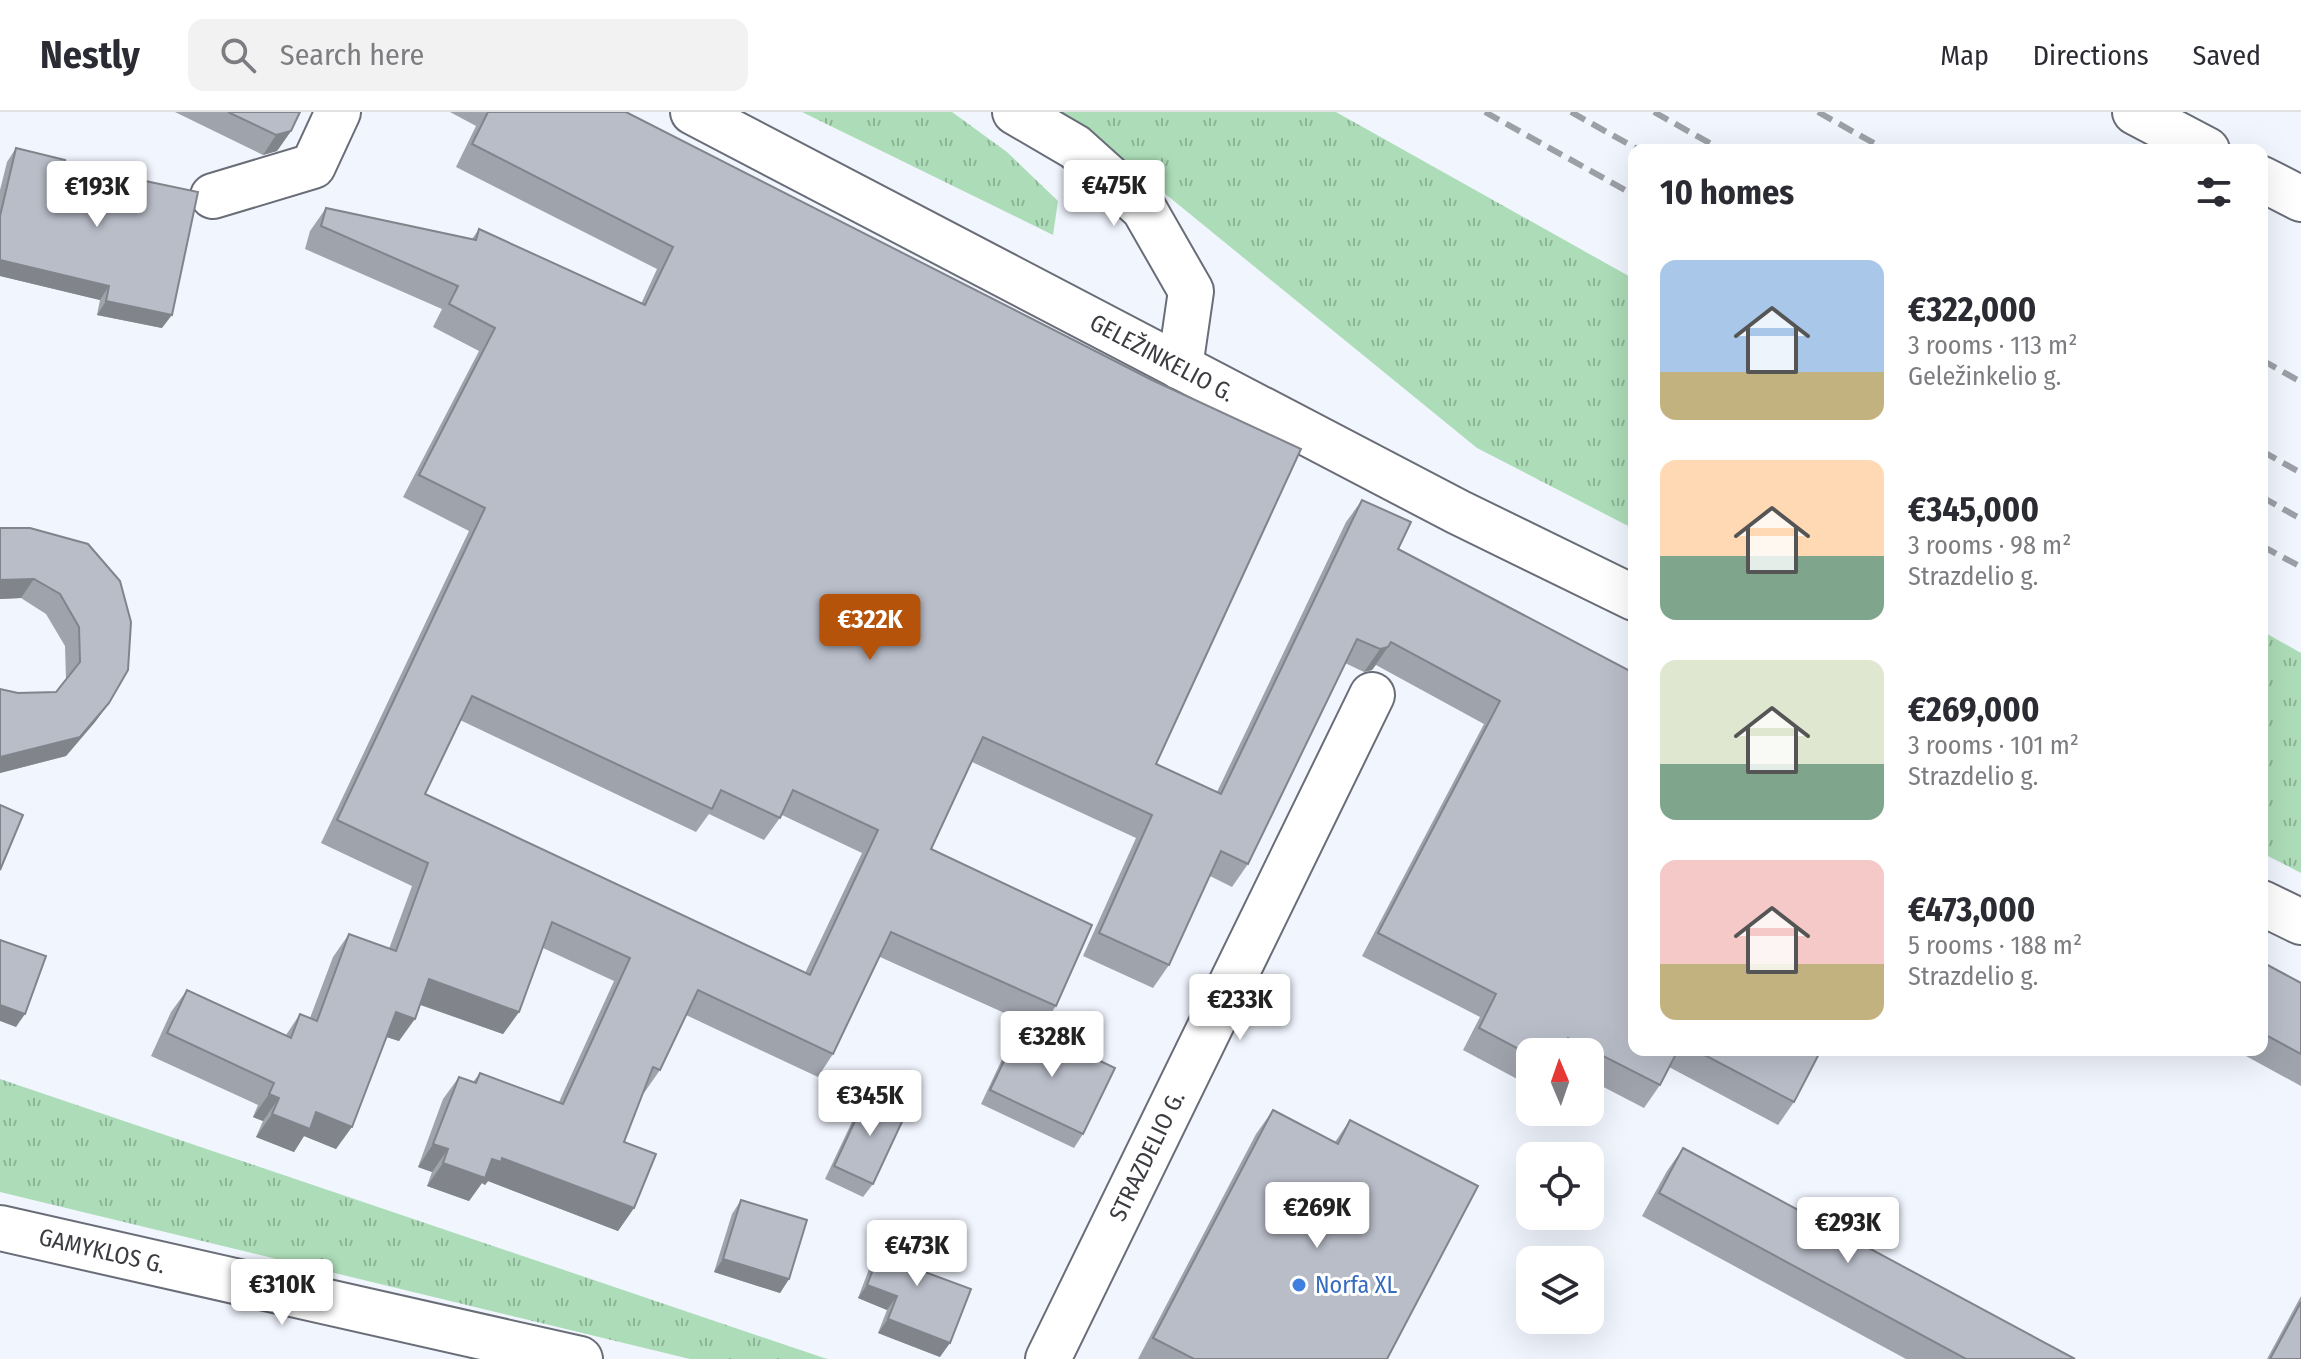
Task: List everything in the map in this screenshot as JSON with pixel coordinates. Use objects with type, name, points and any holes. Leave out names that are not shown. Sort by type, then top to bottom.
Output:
[{"type":"street","points":[[213,196],[313,166],[338,112]]},
{"type":"street","name":"GELEŽINKELIO G.","points":[[693,112],[1458,512],[1628,595]]},
{"type":"street","points":[[1015,112],[1075,147],[1144,209],[1191,291],[1180,367]]},
{"type":"street","points":[[2135,112],[2196,144]]},
{"type":"street","points":[[2268,182],[2301,199]]},
{"type":"street","name":"STRAZDELIO G.","points":[[1048,1359],[1372,695]]},
{"type":"street","points":[[2268,906],[2301,922]]},
{"type":"street","name":"GAMYKLOS G.","points":[[0,1228],[580,1359]]},
{"type":"green space","points":[[802,112],[952,112],[1007,152],[1058,201],[1053,235]]},
{"type":"green space","points":[[1055,112],[1336,112],[1628,276],[1628,526],[1477,448],[1093,135]]},
{"type":"green space","points":[[2268,634],[2301,653],[2301,873],[2268,856]]},
{"type":"green space","points":[[0,1079],[827,1359],[690,1359],[0,1192]]},
{"type":"building","points":[[228,112],[300,112],[291,131],[276,135]]},
{"type":"building","points":[[488,112],[626,112],[1152,380],[1301,449],[1156,764],[1221,794],[1362,500],[1411,522],[1398,549],[1628,670],[1628,1056],[1675,1056],[1660,1085],[1604,1056],[1604,1038],[1516,1038],[1516,1048],[1479,1028],[1496,994],[1378,933],[1500,701],[1391,642],[1388,647],[1380,649],[1357,639],[1248,864],[1221,851],[1169,965],[1099,933],[1152,815],[983,737],[931,849],[1092,925],[1056,1006],[891,932],[833,1054],[698,990],[660,1070],[653,1067],[624,1142],[656,1154],[634,1208],[502,1158],[501,1162],[492,1159],[485,1178],[443,1163],[448,1149],[433,1144],[459,1077],[476,1083],[480,1073],[563,1104],[630,958],[552,922],[519,1012],[429,979],[415,1019],[396,1012],[352,1127],[316,1112],[310,1129],[272,1114],[279,1098],[269,1094],[274,1083],[167,1033],[187,990],[291,1038],[300,1014],[317,1021],[349,934],[396,951],[428,863],[337,820],[485,508],[419,475],[495,328],[449,304],[458,286],[321,226],[326,208],[476,240],[479,229],[645,305],[673,247],[472,144]],"holes":[[[472,696],[712,809],[721,790],[780,818],[793,790],[878,830],[810,975],[425,794]]]},
{"type":"building","points":[[16,148],[65,160],[64,164],[198,192],[172,315],[106,301],[109,286],[0,260],[0,216]]},
{"type":"building","points":[[0,528],[30,528],[88,544],[120,581],[131,622],[128,670],[109,703],[80,737],[0,757],[0,689],[18,693],[56,692],[80,662],[79,627],[60,594],[34,579],[0,580]]},
{"type":"building","points":[[0,805],[23,815],[0,870]]},
{"type":"building","points":[[0,940],[46,956],[25,1014],[0,1005]]},
{"type":"building","points":[[2268,965],[2301,983],[2301,1054],[2268,1036]]},
{"type":"building","points":[[1022,1024],[1115,1068],[1083,1134],[990,1090]]},
{"type":"building","points":[[1706,1056],[1818,1056],[1794,1102]]},
{"type":"building","points":[[868,1093],[907,1111],[873,1184],[834,1166]]},
{"type":"building","name":"Norfa XL","points":[[1273,1110],[1338,1144],[1350,1120],[1478,1186],[1387,1359],[1194,1359],[1153,1338]]},
{"type":"building","points":[[1683,1148],[2075,1359],[1966,1359],[1659,1193]]},
{"type":"building","points":[[741,1200],[807,1220],[789,1279],[723,1259]]},
{"type":"building","points":[[889,1229],[932,1245],[922,1271],[971,1289],[950,1343],[888,1319],[897,1296],[867,1285]]},
{"type":"building","points":[[2301,1302],[2301,1359],[2270,1359]]},
{"type":"railway","points":[[1485,112],[1628,192]]},
{"type":"railway","points":[[1571,112],[1628,144]]},
{"type":"railway","points":[[1654,112],[1711,144]]},
{"type":"railway","points":[[1818,112],[1875,144]]},
{"type":"railway","points":[[2268,363],[2301,382]]},
{"type":"railway","points":[[2268,454],[2301,473]]},
{"type":"railway","points":[[2268,500],[2301,519]]},
{"type":"railway","points":[[2268,549],[2301,567]]},
{"type":"place","name":"Norfa XL","points":[[1299,1285]]}]
